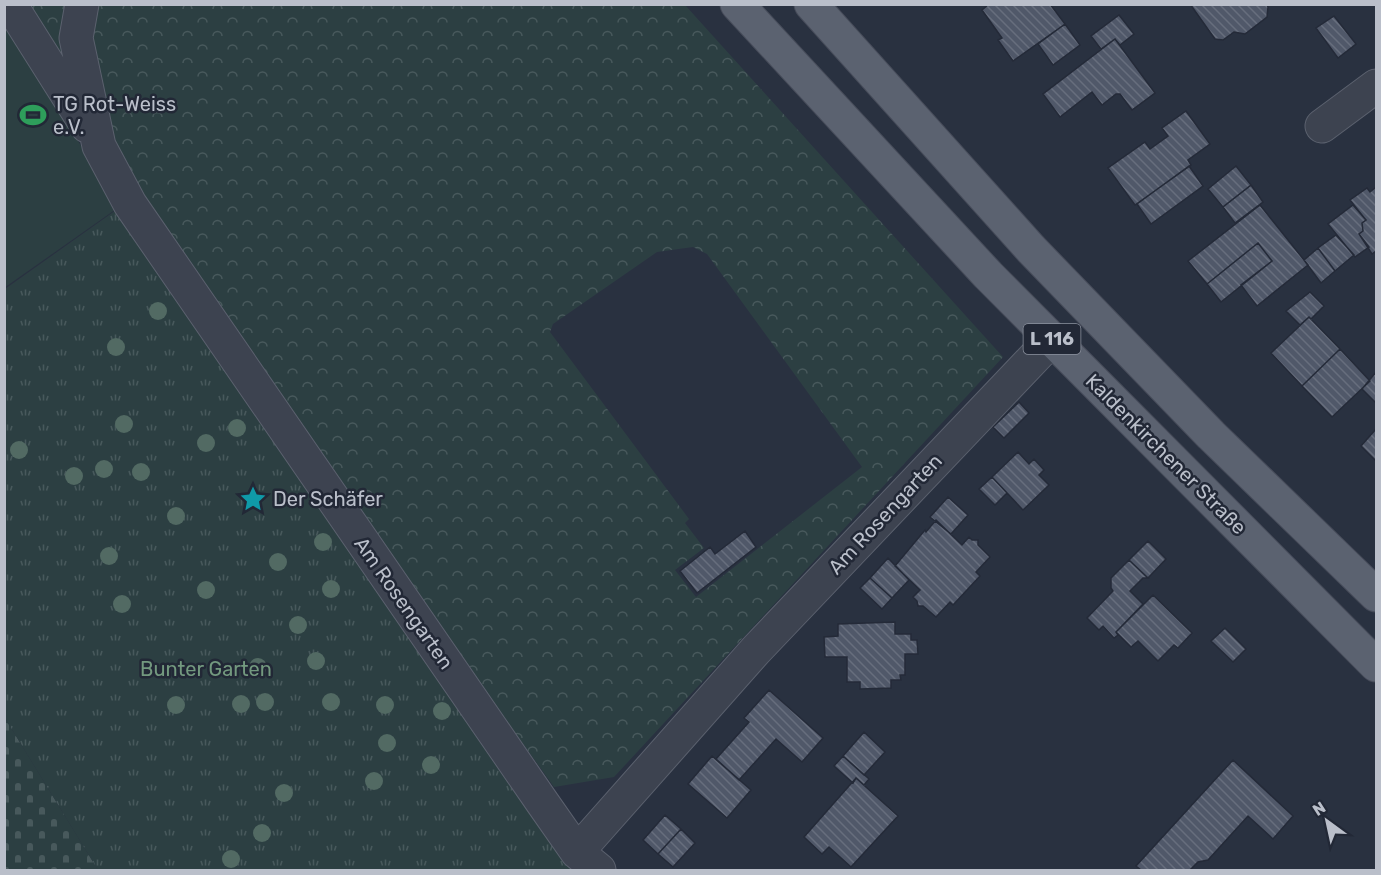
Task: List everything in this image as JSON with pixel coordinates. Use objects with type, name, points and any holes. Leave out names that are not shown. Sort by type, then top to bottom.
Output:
[{"type":"main road","name":"Kaldenkirchener Straße","points":[[737,4],[988,275],[1377,665]]},
{"type":"main road","name":"L 116","points":[[811,4],[1031,249],[1211,435],[1377,595]]},
{"type":"street","points":[[82,4],[76,38],[99,146]]},
{"type":"street","points":[[17,15],[99,146]]},
{"type":"street","points":[[1323,126],[1376,89]]},
{"type":"street","name":"Am Rosengarten","points":[[99,146],[130,204],[588,861],[756,650],[1052,339]]},
{"type":"green space","points":[[25,4],[685,5],[1003,357],[614,777],[554,787],[5,22]],"holes":[[[693,247],[707,254],[862,467],[696,597],[675,570],[704,548],[685,523],[689,519],[550,332],[553,324],[657,252]]]},
{"type":"green space","name":"TG Rot-Weiss e.V.","points":[[5,23],[119,207],[4,288]]},
{"type":"green space","name":"Bunter Garten","points":[[119,208],[482,724],[572,870],[98,870],[5,718],[5,289]]},
{"type":"green space","points":[[5,718],[98,870],[5,870]]},
{"type":"building","points":[[989,4],[1050,4],[1065,24],[1013,61],[998,40],[1002,38],[982,10]]},
{"type":"building","points":[[1190,4],[1267,4],[1267,17],[1245,34],[1234,32],[1223,40],[1215,39]]},
{"type":"building","points":[[1119,15],[1134,34],[1120,45],[1115,39],[1101,49],[1091,36]]},
{"type":"building","points":[[1334,16],[1356,44],[1338,58],[1316,28]]},
{"type":"building","points":[[1065,24],[1080,45],[1053,65],[1038,44]]},
{"type":"building","points":[[1115,39],[1155,93],[1132,110],[1120,94],[1116,94],[1102,105],[1092,92],[1060,117],[1043,94]]},
{"type":"building","points":[[1186,111],[1210,144],[1188,160],[1191,165],[1135,205],[1108,168],[1145,142],[1150,149],[1168,136],[1162,128]]},
{"type":"building","points":[[1189,166],[1203,186],[1151,224],[1137,204]]},
{"type":"building","points":[[1236,166],[1251,185],[1223,207],[1208,189]]},
{"type":"building","points":[[1251,185],[1263,202],[1235,223],[1223,207]]},
{"type":"building","points":[[1376,187],[1376,251],[1372,254],[1359,234],[1363,231],[1362,223],[1366,220],[1350,200],[1367,188],[1370,192]]},
{"type":"building","points":[[1260,205],[1308,265],[1257,306],[1241,285],[1272,261],[1258,243],[1207,284],[1188,261]]},
{"type":"building","points":[[1353,205],[1366,220],[1362,223],[1363,231],[1359,234],[1369,247],[1355,257],[1328,224]]},
{"type":"building","points":[[1336,235],[1354,255],[1335,271],[1318,248]]},
{"type":"building","points":[[1258,243],[1272,261],[1221,302],[1207,284]]},
{"type":"building","points":[[1318,248],[1335,271],[1321,283],[1304,260]]},
{"type":"building","points":[[1310,292],[1324,306],[1311,319],[1309,317],[1300,325],[1286,311]]},
{"type":"building","points":[[1309,317],[1340,349],[1302,386],[1271,353]]},
{"type":"building","points":[[1340,349],[1370,381],[1332,417],[1302,386]]},
{"type":"building","points":[[1376,372],[1376,403],[1362,389]]},
{"type":"building","points":[[1019,402],[1029,413],[1004,438],[993,427]]},
{"type":"building","points":[[1376,429],[1376,461],[1361,446]]},
{"type":"building","points":[[1018,452],[1029,464],[1034,459],[1044,470],[1039,475],[1049,485],[1023,510],[992,477]]},
{"type":"building","points":[[992,477],[1007,493],[995,505],[979,489]]},
{"type":"building","points":[[948,497],[968,515],[951,534],[930,517]]},
{"type":"building","points":[[936,520],[962,545],[969,537],[972,540],[978,540],[978,545],[990,557],[976,572],[980,576],[953,605],[950,602],[936,617],[923,606],[918,606],[913,597],[920,590],[895,566]]},
{"type":"building","points":[[745,531],[756,547],[697,593],[680,571],[710,547],[715,554]]},
{"type":"building","points":[[1148,541],[1166,559],[1148,578],[1129,560]]},
{"type":"building","points":[[888,558],[909,580],[892,598],[870,578]]},
{"type":"building","points":[[1129,560],[1148,578],[1143,578],[1130,591],[1143,604],[1116,632],[1118,635],[1114,638],[1103,626],[1099,630],[1087,618],[1113,591],[1111,578]]},
{"type":"building","points":[[870,578],[892,598],[882,609],[860,588]]},
{"type":"building","points":[[1153,595],[1192,633],[1178,648],[1174,645],[1158,661],[1138,641],[1131,647],[1116,632]]},
{"type":"building","points":[[895,622],[895,634],[911,634],[911,640],[917,640],[918,654],[905,654],[905,675],[900,675],[901,680],[891,680],[891,688],[860,689],[860,682],[847,682],[847,657],[825,657],[824,637],[838,636],[838,624]]},
{"type":"building","points":[[1225,628],[1246,649],[1233,662],[1211,641]]},
{"type":"building","points":[[769,690],[823,738],[802,762],[776,739],[739,780],[716,759],[749,722],[744,718]]},
{"type":"building","points":[[864,732],[885,752],[864,775],[843,756]]},
{"type":"building","points":[[712,756],[751,790],[727,818],[688,784]]},
{"type":"building","points":[[843,756],[869,779],[864,785],[856,778],[853,783],[834,766]]},
{"type":"building","points":[[1233,760],[1293,816],[1273,839],[1248,816],[1208,860],[1198,862],[1190,870],[1141,870],[1136,866]]},
{"type":"building","points":[[856,778],[898,816],[851,867],[829,847],[822,854],[804,837]]},
{"type":"building","points":[[665,815],[681,829],[658,854],[643,840]]},
{"type":"building","points":[[681,829],[695,843],[673,867],[658,854]]},
{"type":"place","name":"TG Rot-Weiss e.V.","points":[[33,115]]},
{"type":"place","name":"Der Schäfer","points":[[253,499]]}]
